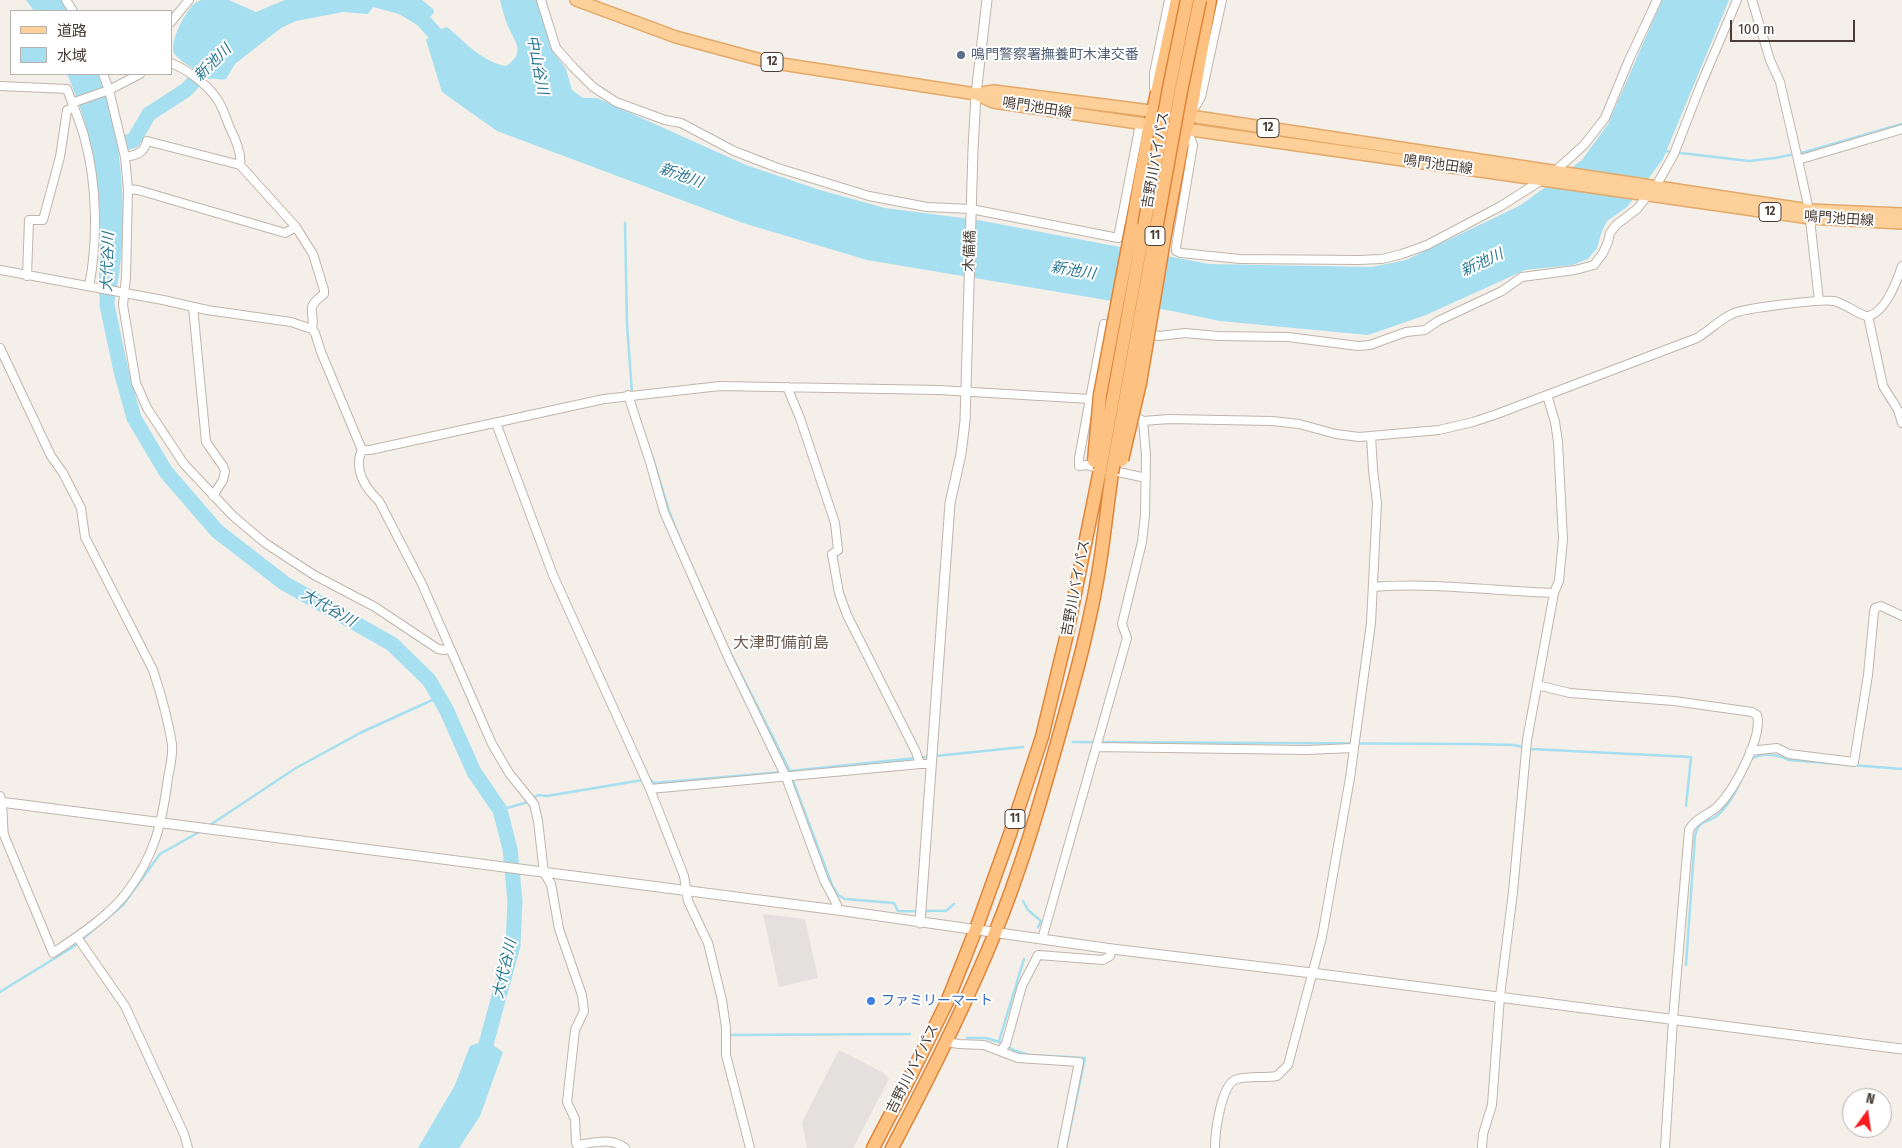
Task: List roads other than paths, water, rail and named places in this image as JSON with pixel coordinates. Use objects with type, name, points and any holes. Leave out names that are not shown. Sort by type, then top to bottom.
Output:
[{"type":"highway","points":[[1148,120],[1162,74],[1177,0]]},
{"type":"highway","name":"吉野川バイパス","points":[[892,1148],[924,1088],[996,933],[1028,843],[1082,647],[1101,557],[1106,472],[1168,98],[1188,0]]},
{"type":"highway","name":"吉野川バイパス","points":[[873,1148],[947,1002],[976,929],[1042,737],[1066,638],[1092,506],[1106,472],[1200,0]]},
{"type":"highway","points":[[1106,472],[1140,383],[1165,234],[1181,150],[1189,122],[1210,0]]},
{"type":"highway","name":"11","points":[[1106,472],[1100,395],[1132,226],[1148,120]]},
{"type":"main road","name":"鳴門池田線","points":[[576,0],[676,37],[770,62],[976,94],[993,102],[1148,120],[1189,122],[1558,171],[1648,189],[1809,214],[1902,223]]},
{"type":"main road","name":"鳴門池田線","points":[[976,94],[994,91],[1148,120]]},
{"type":"main road","name":"鳴門池田線","points":[[1189,122],[1546,180],[1648,189]]},
{"type":"main road","name":"鳴門池田線","points":[[1809,214],[1902,214]]},
{"type":"street","points":[[172,21],[188,0]]},
{"type":"street","points":[[541,0],[556,48],[593,87],[616,102],[665,120],[681,123],[734,151],[778,168],[869,196],[911,205],[971,212],[1118,238],[1148,120],[1154,73],[1169,0]]},
{"type":"street","name":"木備橋","points":[[920,922],[950,503],[961,454],[965,421],[976,94],[988,0]]},
{"type":"street","points":[[1222,0],[1202,98],[1189,122],[1193,145],[1176,251],[1240,259],[1358,260],[1402,254],[1427,245],[1501,206],[1558,171],[1565,161],[1584,145],[1605,118],[1628,60],[1657,0]]},
{"type":"street","points":[[1146,478],[1086,465],[1079,466],[1104,324],[1159,336],[1186,333],[1218,336],[1288,337],[1358,346],[1370,345],[1406,332],[1425,330],[1438,321],[1502,291],[1522,277],[1575,270],[1594,264],[1604,253],[1610,233],[1616,225],[1636,209],[1674,154],[1737,0]]},
{"type":"street","points":[[1752,0],[1770,60],[1780,82],[1798,160],[1809,214],[1819,301]]},
{"type":"street","points":[[172,64],[183,69],[206,87],[218,100],[235,137],[241,161],[240,166]]},
{"type":"street","points":[[103,75],[121,139],[128,189],[126,277],[121,292],[136,382],[147,408],[184,464],[213,496],[265,544],[314,575],[375,607],[438,649],[449,649]]},
{"type":"street","points":[[27,276],[29,220],[44,220],[60,157],[67,110],[74,104],[107,91],[138,75]]},
{"type":"street","points":[[0,86],[67,90],[74,104],[91,168],[95,248],[93,287]]},
{"type":"street","points":[[1798,160],[1902,129]]},
{"type":"street","points":[[124,153],[141,152],[145,149],[147,141],[240,166],[296,227],[313,254],[324,294],[313,302],[310,308],[312,329]]},
{"type":"street","points":[[128,189],[138,190],[285,233],[296,227]]},
{"type":"street","points":[[362,450],[370,450],[628,395],[720,386],[965,392],[1090,398],[1103,402],[1143,421],[1169,419],[1272,421],[1299,424],[1348,436],[1420,432],[1473,422],[1547,396],[1697,338],[1724,319],[1740,311],[1830,301],[1843,303],[1864,316],[1868,316],[1880,307],[1891,293],[1902,266]]},
{"type":"street","points":[[0,270],[228,314],[291,322],[312,329],[362,450]]},
{"type":"street","points":[[193,307],[206,442],[224,466],[225,471],[223,480],[213,496]]},
{"type":"street","points":[[1868,316],[1883,386],[1900,410],[1902,423]]},
{"type":"street","points":[[0,348],[51,456],[64,472],[81,508],[85,537],[153,670],[172,746],[172,760],[162,823],[151,853],[126,893],[116,904],[77,937],[54,953],[4,835],[1,821],[1,800],[162,823],[486,866],[837,910],[1112,949],[1500,996],[1902,1049]]},
{"type":"street","points":[[787,387],[800,418],[835,523],[838,550],[832,554],[839,593],[847,615],[916,752],[920,764]]},
{"type":"street","points":[[628,395],[664,512],[728,657],[786,777],[824,880],[837,905],[837,910]]},
{"type":"street","points":[[1482,1148],[1483,1134],[1492,1105],[1500,996],[1513,892],[1523,778],[1537,685],[1554,593],[1559,581],[1563,539],[1558,442],[1555,422],[1547,396]]},
{"type":"street","points":[[1042,939],[1127,638],[1122,624],[1142,542],[1145,515],[1146,478],[1143,421]]},
{"type":"street","points":[[496,423],[553,576],[650,789],[684,876],[685,890],[708,943],[720,990],[726,1028],[726,1055],[750,1148]]},
{"type":"street","points":[[1215,1148],[1215,1134],[1226,1089],[1231,1081],[1277,1076],[1288,1065],[1322,937],[1354,748],[1371,623],[1374,588],[1373,558],[1378,503],[1373,470],[1371,436]]},
{"type":"street","points":[[362,450],[358,457],[361,477],[368,490],[379,501],[410,562],[492,744],[508,773],[534,804],[538,821],[539,872],[551,884],[559,929],[582,995],[584,1011],[576,1030],[567,1102],[575,1119],[577,1146],[607,1141],[616,1142],[625,1148]]},
{"type":"street","points":[[1374,588],[1441,586],[1554,593]]},
{"type":"street","points":[[1750,752],[1777,748],[1788,754],[1854,762],[1868,675],[1874,612],[1876,608],[1881,606],[1902,616]]},
{"type":"street","points":[[1537,685],[1570,693],[1674,701],[1752,712],[1757,715],[1758,720],[1750,752],[1732,786],[1720,804],[1712,812],[1693,822],[1689,830],[1672,1019],[1665,1148]]},
{"type":"street","points":[[1096,747],[1306,750],[1354,748]]},
{"type":"street","points":[[650,789],[931,764]]},
{"type":"street","points":[[77,937],[125,1006],[184,1134],[188,1148]]},
{"type":"street","points":[[1003,1047],[1022,986],[1038,955],[1103,960],[1110,956],[1112,949]]},
{"type":"street","points":[[946,1042],[1003,1047],[1018,1058],[1079,1062],[1062,1148]]},
{"type":"water","points":[[26,0],[62,0],[67,10],[33,10]]},
{"type":"water","points":[[202,0],[229,0],[256,12],[285,0],[422,0],[433,9],[434,13],[419,26],[399,14],[373,7],[368,14],[343,12],[296,21],[281,28],[235,64],[226,79],[222,80],[209,79],[174,53],[173,48],[176,34],[183,19],[195,3]]},
{"type":"water","name":"中山谷川","points":[[500,0],[536,0],[553,51],[566,69],[572,90],[583,98],[597,98],[746,165],[820,190],[885,208],[978,220],[1209,264],[1371,267],[1406,260],[1521,205],[1582,160],[1608,124],[1662,0],[1729,0],[1663,159],[1627,207],[1607,221],[1597,248],[1588,259],[1572,265],[1525,270],[1426,315],[1368,335],[1220,321],[1172,311],[867,260],[743,223],[497,131],[442,92],[426,40],[436,31],[447,27],[482,56],[497,64],[506,66],[513,61],[518,51]]},
{"type":"water","points":[[67,75],[98,75],[114,127],[122,185],[123,215],[122,244],[115,299],[99,296],[100,229],[97,182],[91,145]]},
{"type":"water","points":[[486,1040],[503,1052],[480,1116],[459,1148],[418,1148],[455,1085],[470,1046]]},
{"type":"waterway","name":"新池川","points":[[407,9],[422,19],[446,46]]},
{"type":"waterway","name":"新池川","points":[[105,146],[133,141],[149,114],[186,90],[215,59]]},
{"type":"waterway","points":[[1664,151],[1749,161],[1805,152],[1902,124]]},
{"type":"waterway","points":[[625,223],[627,324],[632,393]]},
{"type":"waterway","name":"大代谷川","points":[[108,279],[107,305],[121,371],[134,418],[166,472],[217,531],[284,583],[392,644],[429,680],[446,709],[474,772],[500,810],[510,849],[515,901],[513,945],[482,1059]]},
{"type":"waterway","points":[[652,455],[670,514],[685,552]]},
{"type":"waterway","points":[[729,650],[790,771],[1023,747]]},
{"type":"waterway","points":[[210,825],[296,768],[360,733],[439,697]]},
{"type":"waterway","points":[[1073,742],[1473,744],[1514,745],[1531,749],[1691,757],[1686,806]]},
{"type":"waterway","points":[[1751,759],[1761,755],[1770,755],[1789,760],[1902,769]]},
{"type":"waterway","points":[[500,810],[528,802],[538,795],[547,796],[649,779],[655,783],[782,772]]},
{"type":"waterway","points":[[792,778],[832,885],[838,895],[845,899],[894,903],[898,911],[946,911],[954,904]]},
{"type":"waterway","points":[[1686,965],[1695,836],[1702,823],[1716,816],[1726,806],[1740,782]]},
{"type":"waterway","points":[[0,992],[73,947],[123,905],[160,854],[201,831]]},
{"type":"waterway","points":[[1023,901],[1028,910],[1041,921],[1038,927]]},
{"type":"waterway","points":[[999,1041],[1024,959]]},
{"type":"waterway","points":[[731,1035],[910,1034]]},
{"type":"waterway","points":[[967,1038],[986,1038],[1030,1055],[1085,1058],[1066,1148]]},
{"type":"place","name":"鳴門警察署撫養町木津交番","points":[[961,55]]},
{"type":"place","name":"ファミリーマート","points":[[871,1001]]},
{"type":"district","name":"大津町備前島","points":[[781,644]]}]
